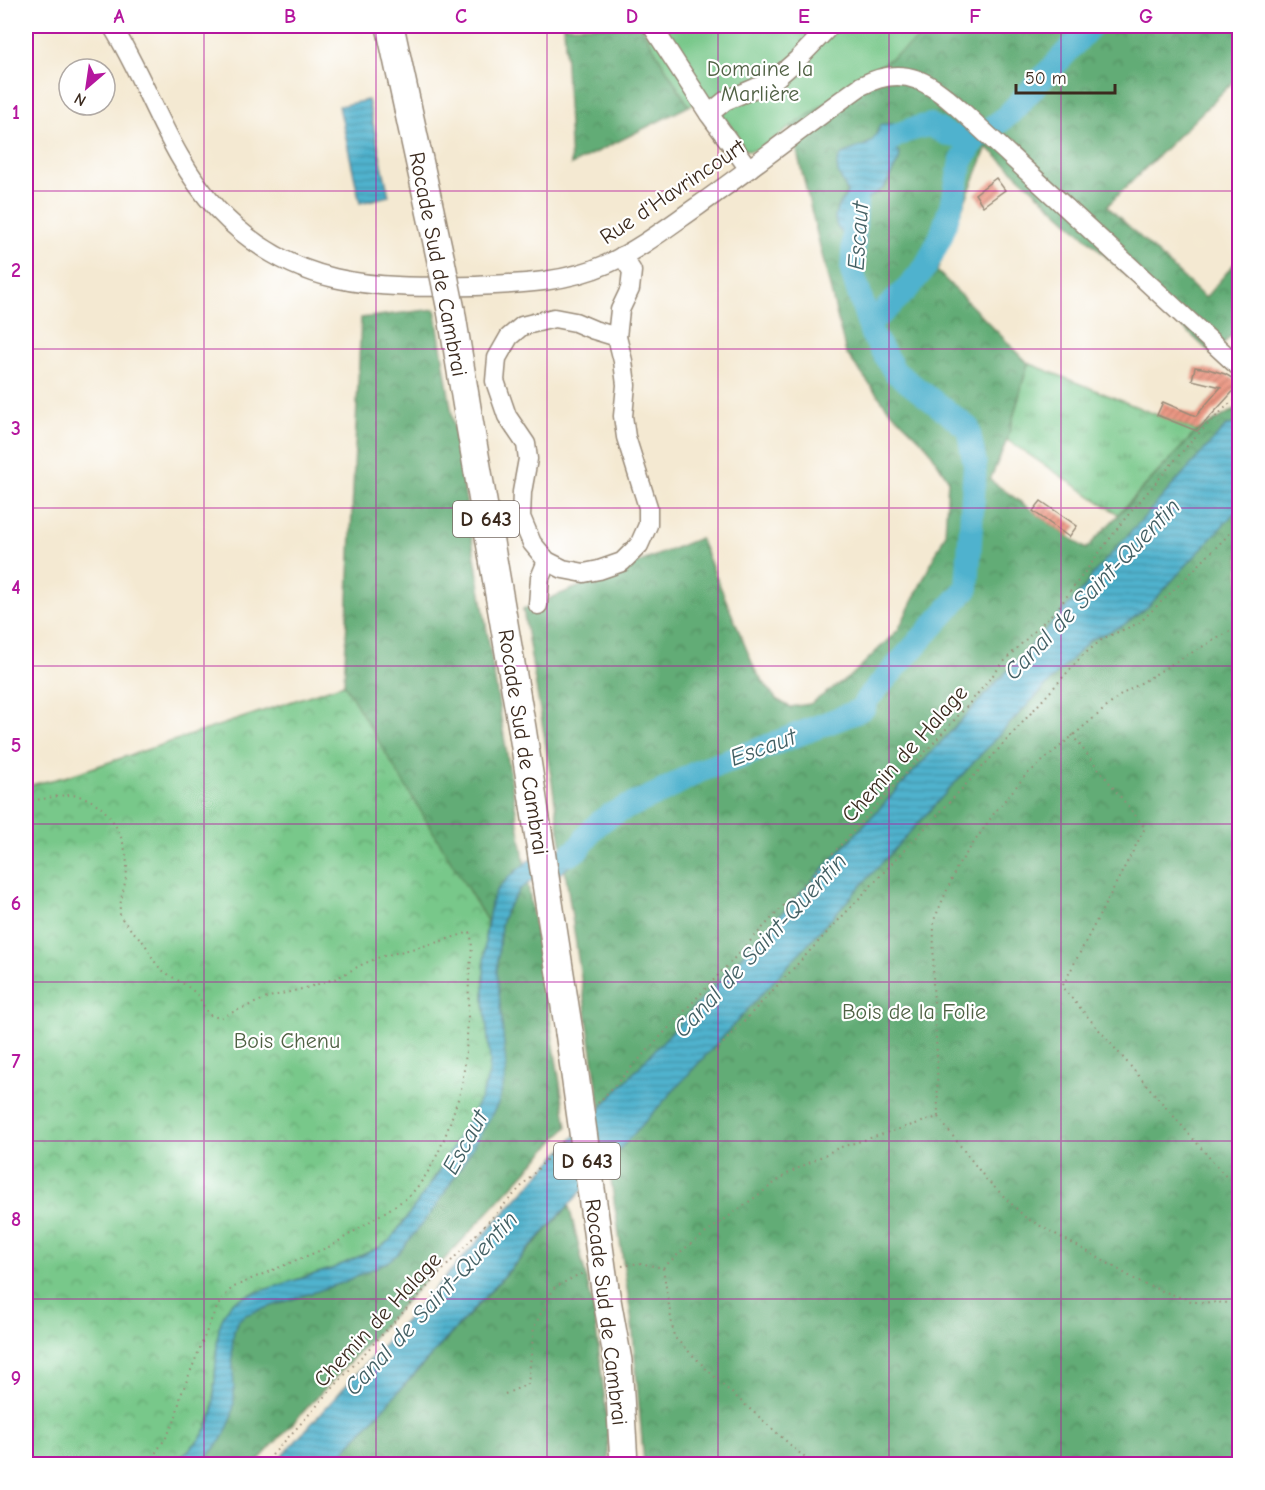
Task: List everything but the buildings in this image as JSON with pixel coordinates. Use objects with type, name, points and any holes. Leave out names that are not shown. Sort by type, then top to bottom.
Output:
[{"type":"highway","name":"Rocade Sud de Cambrai","points":[[390,26],[451,310],[522,728],[618,1361],[624,1464]]},
{"type":"street","name":"Rue d'Havrincourt","points":[[112,26],[185,165],[218,210],[246,235],[291,263],[318,274],[373,285],[504,285],[568,277],[599,267],[622,256],[672,224],[861,86],[878,79],[898,76],[916,78],[925,82],[965,114],[1239,368]]},
{"type":"street","points":[[652,26],[709,114],[749,169]]},
{"type":"street","points":[[709,114],[725,101],[774,80],[830,26]]},
{"type":"street","points":[[617,337],[575,322],[554,318],[522,326],[509,337],[497,358],[495,381],[507,416],[526,444],[528,459],[522,492],[521,518],[532,543],[547,561],[563,569],[584,573],[622,562],[639,545],[648,525],[648,507],[626,437],[623,416],[626,385],[617,337],[620,310],[630,289],[632,271],[622,256]]},
{"type":"street","points":[[538,604],[540,578],[547,561]]},
{"type":"path","name":"Chemin de Halage","points":[[597,1105],[834,852],[968,705],[1008,657],[1058,608],[1122,521],[1193,440],[1229,404],[1239,399]]},
{"type":"path","points":[[715,1052],[988,761],[1082,656],[1104,638],[1138,623],[1182,582],[1239,523]]},
{"type":"path","points":[[1239,627],[1121,695],[1024,776],[995,812],[957,867],[934,920],[933,985],[938,1117],[986,1179],[1026,1218],[1143,1284],[1194,1302],[1239,1302]]},
{"type":"path","points":[[1072,735],[1144,828],[1062,987],[1239,1193]]},
{"type":"path","points":[[26,800],[38,801],[72,795],[88,799],[101,807],[112,820],[126,854],[126,882],[120,914],[145,945],[159,968],[187,986],[197,995],[208,1014],[219,1018],[269,997],[337,978],[380,957],[470,932],[472,940],[466,1056],[462,1086],[442,1146],[427,1172],[417,1188],[407,1198],[331,1246],[232,1288],[214,1313],[181,1395],[175,1420],[148,1464]]},
{"type":"path","points":[[663,1268],[684,1249],[787,1174],[838,1148],[938,1117]]},
{"type":"path","name":"Chemin de Halage","points":[[264,1464],[567,1138]]},
{"type":"path","points":[[505,1394],[528,1384],[534,1328],[554,1288],[578,1275],[604,1276],[640,1263],[663,1268]]},
{"type":"path","points":[[663,1268],[674,1337],[724,1386],[812,1464]]},
{"type":"green space","points":[[564,26],[640,26],[689,106],[571,165]]},
{"type":"green space","name":"Domaine la Marlière","points":[[640,26],[941,26],[933,29],[758,150],[748,151],[738,146],[703,99],[689,106]]},
{"type":"green space","name":"Bois de la Folie","points":[[941,26],[1239,26],[1239,76],[1107,206],[1205,298],[1239,258],[1239,327],[1213,355],[987,147],[937,271],[1028,363],[1007,440],[990,480],[1086,549],[1197,431],[1239,407],[1239,1464],[644,1464],[632,1322],[552,782],[523,609],[700,538],[756,672],[776,699],[790,707],[810,704],[852,675],[898,630],[945,535],[948,479],[926,445],[886,406],[846,353],[791,127],[933,29]],"holes":[[[878,129],[906,140],[896,148],[899,160],[884,188],[867,199],[861,206],[856,232],[839,205],[845,196],[845,185],[864,145],[873,139]]]},
{"type":"green space","name":"Bois Chenu","points":[[435,309],[567,1127],[255,1464],[26,1464],[26,786],[65,777],[344,684],[361,318]]},
{"type":"green space","points":[[1028,363],[1197,431],[1118,514],[1007,440]]},
{"type":"green space","name":"Bois Chenu","points":[[344,684],[487,921],[484,999],[490,1060],[489,1074],[482,1096],[420,1200],[390,1240],[334,1268],[248,1295],[217,1344],[213,1412],[207,1428],[200,1439],[174,1464],[26,1464],[26,786],[65,777]]},
{"type":"green space","points":[[569,1206],[594,1311],[607,1419],[609,1464],[332,1464]]},
{"type":"water","points":[[368,100],[389,196],[360,203],[339,106]]},
{"type":"water","points":[[900,124],[906,127],[906,137],[896,148],[900,154],[899,160],[884,188],[867,199],[861,206],[856,232],[851,236],[846,235],[836,225],[835,220],[839,205],[847,192],[838,172],[838,160],[845,153],[873,141],[880,125]]},
{"type":"water","name":"Canal de Saint-Quentin","points":[[1239,422],[1239,508],[1148,607],[1122,626],[1090,640],[997,737],[332,1464],[275,1464],[577,1134],[1084,588],[1093,574],[1225,427]]},
{"type":"water","points":[[585,825],[598,838],[586,852],[560,874],[535,879],[520,889],[506,910],[501,925],[497,971],[506,1065],[505,1080],[498,1104],[435,1208],[398,1254],[387,1262],[342,1283],[245,1315],[238,1321],[234,1330],[232,1354],[234,1396],[229,1426],[218,1444],[199,1464],[174,1464],[200,1439],[213,1412],[219,1327],[232,1302],[334,1268],[380,1247],[390,1240],[436,1176],[482,1096],[489,1074],[490,1060],[484,999],[485,938],[491,903],[496,891],[528,861],[567,846],[575,840]]},
{"type":"waterway","name":"Escaut","points":[[881,150],[896,136],[930,125],[949,135],[975,139],[1008,115],[1091,26]]},
{"type":"waterway","points":[[868,322],[883,312],[908,288],[926,266],[941,236],[954,197],[961,162],[975,139]]},
{"type":"waterway","name":"Escaut","points":[[571,854],[579,848],[591,831],[610,815],[661,792],[699,771],[864,707],[867,699],[967,588],[975,464],[968,428],[895,372],[872,334],[852,271],[856,203]]}]
